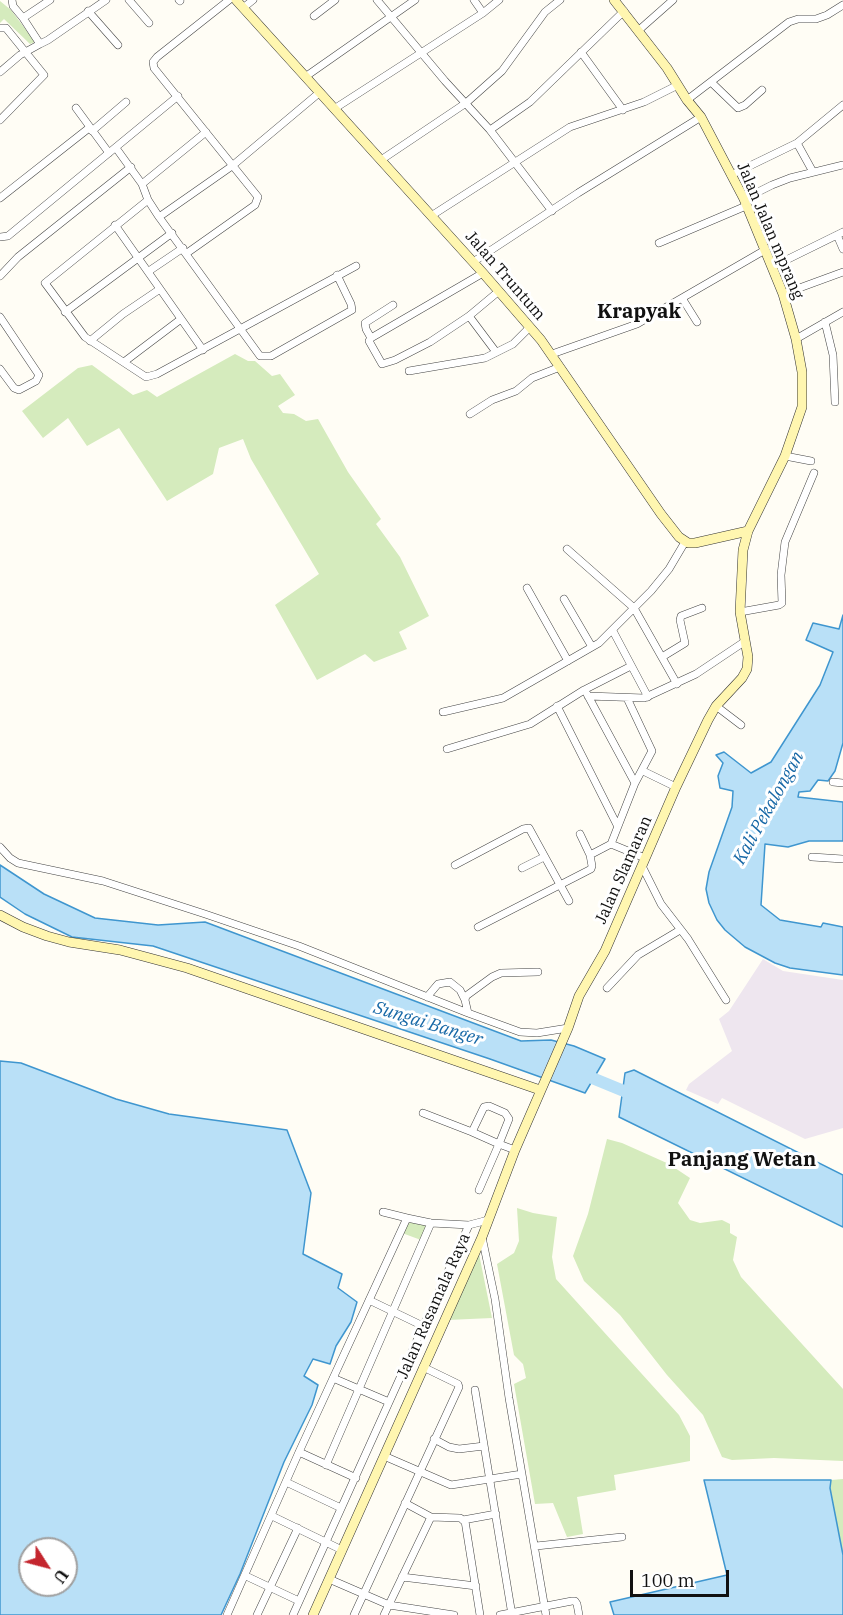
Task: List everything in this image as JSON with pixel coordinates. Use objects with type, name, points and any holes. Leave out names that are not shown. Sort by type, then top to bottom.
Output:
[{"type":"street","points":[[12,0],[12,6],[40,44]]},
{"type":"street","points":[[23,18],[50,0]]},
{"type":"street","points":[[0,72],[24,52],[48,40],[91,6],[106,0]]},
{"type":"street","points":[[129,0],[148,22]]},
{"type":"street","points":[[200,25],[229,0]]},
{"type":"street","points":[[149,271],[185,251],[257,202],[256,195],[154,68],[164,53],[235,0]]},
{"type":"street","name":"Jalan Truntum","points":[[235,0],[530,327],[552,354],[661,514],[685,542]]},
{"type":"street","points":[[243,8],[254,0]]},
{"type":"street","points":[[314,16],[335,0]]},
{"type":"street","points":[[376,0],[490,130],[552,211]]},
{"type":"street","points":[[305,77],[415,0]]},
{"type":"street","points":[[474,0],[483,13]]},
{"type":"street","points":[[334,109],[483,13],[499,0]]},
{"type":"street","points":[[381,160],[466,104],[502,71],[546,12],[560,0]]},
{"type":"street","name":"Jalan Jalan mprang","points":[[614,0],[639,30],[701,117],[745,202],[783,294],[796,339],[803,382],[802,407],[785,456],[748,531]]},
{"type":"street","points":[[639,30],[673,0]]},
{"type":"street","points":[[687,100],[789,22],[798,19],[816,19],[843,5]]},
{"type":"street","points":[[91,6],[118,45]]},
{"type":"street","points":[[490,130],[530,102],[624,11]]},
{"type":"street","points":[[0,28],[6,28],[42,73],[43,78],[0,120]]},
{"type":"street","points":[[581,52],[623,110]]},
{"type":"street","points":[[711,82],[738,108],[762,90]]},
{"type":"street","points":[[431,216],[570,127],[644,102],[678,85]]},
{"type":"street","points":[[159,217],[232,166],[319,93]]},
{"type":"street","points":[[0,237],[8,236],[178,96]]},
{"type":"street","points":[[0,198],[126,102]]},
{"type":"street","points":[[731,175],[797,143],[843,105]]},
{"type":"street","points":[[76,108],[109,153]]},
{"type":"street","points":[[473,262],[578,193],[701,117]]},
{"type":"street","points":[[142,184],[206,132]]},
{"type":"street","points":[[797,143],[813,172]]},
{"type":"street","points":[[116,147],[142,184],[148,200],[159,217],[257,354],[263,358],[271,356],[350,312],[352,307],[337,275]]},
{"type":"street","points":[[659,243],[745,202],[772,185],[843,165]]},
{"type":"street","points":[[0,276],[18,257],[131,167]]},
{"type":"street","points":[[148,200],[45,282],[65,312],[90,341],[142,375],[152,376],[356,266]]},
{"type":"street","points":[[115,225],[202,350]]},
{"type":"street","points":[[65,312],[172,233]]},
{"type":"street","points":[[772,267],[840,233],[843,249]]},
{"type":"street","points":[[552,354],[637,324],[765,250]]},
{"type":"street","points":[[783,294],[843,272]]},
{"type":"street","points":[[370,338],[483,273]]},
{"type":"street","points":[[90,341],[123,314],[160,289]]},
{"type":"street","points":[[393,305],[364,325],[369,340],[383,364],[430,342],[470,316],[499,291]]},
{"type":"street","points":[[682,298],[697,322]]},
{"type":"street","points":[[796,339],[843,312]]},
{"type":"street","points":[[470,316],[496,352]]},
{"type":"street","points":[[0,317],[39,375],[36,381],[19,390],[14,388],[0,369]]},
{"type":"street","points":[[124,362],[181,319]]},
{"type":"street","points":[[825,322],[833,355],[835,402]]},
{"type":"street","points":[[409,371],[477,360],[513,344],[530,327]]},
{"type":"street","points":[[470,414],[492,400],[516,391],[532,378],[560,367]]},
{"type":"street","points":[[785,456],[811,461]]},
{"type":"street","points":[[740,612],[781,604],[781,575],[785,542],[814,473]]},
{"type":"street","points":[[443,712],[503,698],[592,647],[612,631],[669,569],[685,542],[695,543],[748,531]]},
{"type":"street","name":"Jalan Slamaran","points":[[488,1220],[579,996],[605,951],[676,787],[716,706],[745,673],[748,663],[740,612],[741,572],[748,531]]},
{"type":"street","points":[[567,549],[634,608],[677,684]]},
{"type":"street","points":[[527,588],[568,661]]},
{"type":"street","points":[[564,599],[592,647]]},
{"type":"street","points":[[662,657],[685,643],[681,616],[702,608]]},
{"type":"street","points":[[612,631],[648,697]]},
{"type":"street","points":[[586,693],[640,699],[648,697],[677,684],[744,642]]},
{"type":"street","points":[[447,749],[520,728],[631,666]]},
{"type":"street","points":[[586,693],[635,783]]},
{"type":"street","points":[[590,855],[611,844],[635,783],[652,750],[627,698]]},
{"type":"street","points":[[558,706],[617,825]]},
{"type":"street","points":[[716,706],[741,725]]},
{"type":"street","points":[[643,771],[676,787]]},
{"type":"street","points":[[833,782],[843,783]]},
{"type":"street","points":[[455,865],[525,828],[531,830],[569,901]]},
{"type":"street","points":[[478,927],[591,869],[590,855],[580,834]]},
{"type":"street","points":[[611,844],[644,862],[661,904],[688,939],[726,1000]]},
{"type":"street","points":[[0,847],[18,863],[103,881],[194,910],[299,946],[520,1032],[566,1032]]},
{"type":"street","points":[[522,868],[544,857]]},
{"type":"street","points":[[812,857],[843,859]]},
{"type":"street","points":[[0,915],[47,936],[120,950],[187,968],[542,1086]]},
{"type":"street","points":[[608,988],[638,955],[680,930]]},
{"type":"street","points":[[465,1000],[472,991],[501,973],[538,972]]},
{"type":"street","points":[[427,997],[438,984],[450,982],[460,990],[468,1013]]},
{"type":"street","points":[[472,1132],[484,1107],[505,1113],[509,1119],[479,1190]]},
{"type":"street","points":[[423,1113],[515,1150]]},
{"type":"street","points":[[383,1212],[431,1223],[469,1225]]},
{"type":"street","points":[[227,1615],[407,1218]]},
{"type":"street","name":"Jalan Rasamala Raya","points":[[293,1615],[469,1225],[488,1220]]},
{"type":"street","name":"Jalan Rasamala Raya","points":[[313,1615],[482,1238],[488,1220]]},
{"type":"street","points":[[326,1465],[431,1223]]},
{"type":"street","points":[[482,1238],[495,1299],[546,1615]]},
{"type":"street","points":[[369,1300],[423,1326]]},
{"type":"street","points":[[354,1615],[459,1385],[423,1367]]},
{"type":"street","points":[[333,1378],[389,1402]]},
{"type":"street","points":[[475,1390],[512,1614]]},
{"type":"street","points":[[434,1439],[449,1447],[459,1449],[484,1446]]},
{"type":"street","points":[[299,1452],[356,1478]]},
{"type":"street","points":[[384,1456],[451,1485],[522,1474]]},
{"type":"street","points":[[286,1482],[341,1508]]},
{"type":"street","points":[[405,1503],[431,1516],[464,1520],[496,1514]]},
{"type":"street","points":[[272,1516],[342,1550]]},
{"type":"street","points":[[384,1615],[431,1516]]},
{"type":"street","points":[[464,1520],[480,1615]]},
{"type":"street","points":[[257,1615],[298,1528]]},
{"type":"street","points":[[536,1546],[622,1537]]},
{"type":"street","points":[[246,1576],[299,1601]]},
{"type":"street","points":[[402,1577],[476,1586]]},
{"type":"street","points":[[329,1579],[389,1605],[454,1615]]},
{"type":"street","points":[[500,1615],[575,1601],[579,1615]]},
{"type":"shaded area","points":[[763,959],[783,971],[843,980],[843,1128],[805,1139],[722,1098],[718,1104],[686,1090],[689,1084],[732,1051],[719,1019],[729,1011]]},
{"type":"green space","points":[[0,1],[11,10],[35,42],[30,44],[4,19],[0,23]]},
{"type":"green space","points":[[235,354],[248,361],[255,361],[272,376],[280,374],[295,395],[278,406],[283,413],[294,414],[306,421],[318,419],[348,472],[381,519],[376,524],[400,557],[429,616],[399,632],[407,649],[374,662],[365,654],[317,680],[275,605],[319,574],[251,459],[243,439],[219,448],[213,474],[167,501],[119,428],[87,446],[68,418],[43,438],[22,411],[78,368],[92,365],[133,395],[147,390],[157,397]]},
{"type":"green space","points":[[607,1139],[622,1143],[669,1164],[690,1178],[678,1203],[690,1220],[700,1223],[722,1220],[730,1224],[730,1233],[737,1237],[733,1260],[741,1277],[843,1389],[843,1461],[774,1458],[732,1460],[722,1457],[703,1415],[667,1375],[620,1315],[584,1281],[573,1256],[588,1214]]},
{"type":"green space","points":[[517,1208],[557,1217],[552,1257],[556,1279],[679,1415],[690,1436],[690,1461],[614,1475],[616,1490],[577,1497],[583,1534],[567,1537],[553,1503],[535,1504],[514,1384],[526,1378],[523,1364],[514,1355],[497,1264],[514,1253],[519,1241]]},
{"type":"green space","points":[[413,1221],[428,1224],[421,1240],[402,1233],[406,1224]]},
{"type":"green space","points":[[478,1249],[492,1318],[447,1320]]},
{"type":"green space","points":[[843,1479],[843,1555],[830,1488],[831,1480]]},
{"type":"water","name":"Kali Pekalongan","points":[[843,615],[843,743],[835,771],[828,781],[818,780],[810,791],[799,792],[798,797],[843,802],[843,841],[809,841],[788,847],[765,844],[761,905],[780,920],[821,927],[823,923],[843,927],[843,975],[790,968],[775,963],[745,947],[717,920],[709,903],[706,889],[709,872],[732,807],[733,791],[720,788],[718,776],[723,763],[716,755],[724,752],[751,773],[771,762],[820,685],[833,652],[806,640],[813,623],[839,629]]},
{"type":"water","points":[[0,865],[44,894],[95,918],[158,925],[205,922],[521,1041],[551,1040],[574,1046],[605,1059],[585,1093],[153,946],[72,937],[25,914],[0,897]]},
{"type":"water","points":[[0,1061],[21,1063],[116,1099],[169,1114],[287,1130],[311,1193],[303,1254],[342,1274],[338,1288],[357,1302],[351,1322],[336,1346],[330,1364],[313,1359],[304,1376],[318,1385],[312,1405],[284,1462],[240,1574],[221,1615],[0,1615]]},
{"type":"water","points":[[634,1070],[843,1175],[843,1227],[619,1117],[625,1073]]},
{"type":"water","points":[[704,1480],[831,1480],[830,1488],[843,1555],[843,1615],[614,1615],[610,1602],[727,1575]]},
{"type":"waterway","name":"Sungai Banger","points":[[580,1073],[636,1096]]},
{"type":"district","name":"Krapyak","points":[[639,312]]},
{"type":"district","name":"Panjang Wetan","points":[[742,1160]]}]
